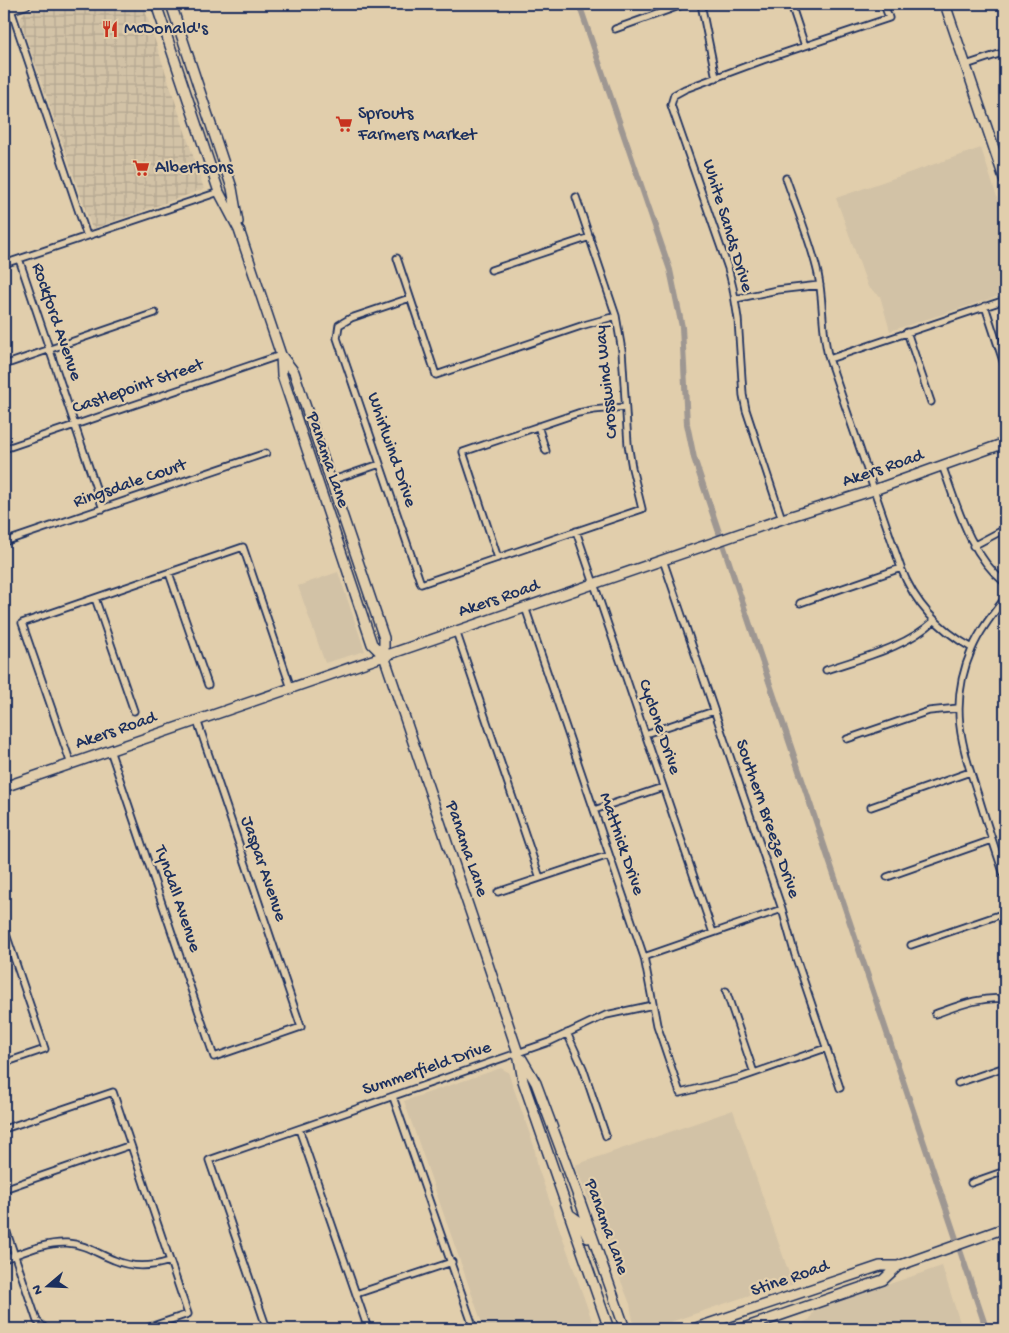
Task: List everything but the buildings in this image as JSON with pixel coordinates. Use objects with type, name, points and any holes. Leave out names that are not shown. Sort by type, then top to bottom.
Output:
[{"type":"main road","points":[[8,8],[26,4]]},
{"type":"main road","points":[[156,4],[219,192],[226,196],[238,225]]},
{"type":"main road","name":"Panama Lane","points":[[171,4],[232,188],[238,225],[281,354],[282,375],[372,644],[384,656]]},
{"type":"main road","points":[[945,4],[1005,181]]},
{"type":"main road","name":"Panama Lane","points":[[281,354],[294,372],[384,638],[384,656],[518,1053],[523,1080],[609,1329]]},
{"type":"main road","points":[[302,436],[322,476],[330,481]]},
{"type":"main road","name":"Akers Road","points":[[4,787],[729,537],[874,490],[1005,443]]},
{"type":"main road","name":"Panama Lane","points":[[518,1053],[536,1083],[625,1329]]},
{"type":"main road","points":[[551,1162],[570,1198],[581,1204]]},
{"type":"main road","points":[[569,1214],[580,1222],[600,1260]]},
{"type":"main road","name":"Stine Road","points":[[694,1329],[880,1266],[898,1266],[1005,1228]]},
{"type":"main road","name":"Stine Road","points":[[741,1329],[883,1280],[898,1266]]},
{"type":"street","points":[[614,28],[685,4]]},
{"type":"street","points":[[701,4],[716,78]]},
{"type":"street","points":[[791,4],[805,46]]},
{"type":"street","name":"White Sands Drive","points":[[782,519],[746,410],[743,395],[735,299],[728,268],[671,105],[674,95],[685,89],[763,60],[889,18],[884,4]]},
{"type":"street","points":[[8,8],[88,236]]},
{"type":"street","points":[[966,65],[1005,52]]},
{"type":"street","points":[[786,178],[816,263],[820,285],[824,335],[829,359],[901,568],[913,594],[934,621],[956,639],[972,648]]},
{"type":"street","points":[[4,264],[219,192]]},
{"type":"street","name":"Crosswind Way","points":[[576,197],[616,316],[622,352],[625,407],[632,468],[642,509],[576,531]]},
{"type":"street","points":[[491,270],[590,237]]},
{"type":"street","points":[[397,258],[436,375],[616,316]]},
{"type":"street","name":"Rockford Avenue","points":[[19,259],[103,509]]},
{"type":"street","points":[[735,299],[777,290],[820,285]]},
{"type":"street","name":"Whirlwind Drive","points":[[410,298],[351,318],[339,325],[337,338],[421,584],[498,558]]},
{"type":"street","points":[[829,359],[1005,300]]},
{"type":"street","points":[[984,306],[1005,367]]},
{"type":"street","points":[[4,365],[154,314]]},
{"type":"street","points":[[907,332],[931,402]]},
{"type":"street","name":"Castlepoint Street","points":[[4,449],[281,354]]},
{"type":"street","points":[[576,531],[498,558],[462,452],[585,411],[625,407]]},
{"type":"street","points":[[538,426],[546,451]]},
{"type":"street","name":"Ringsdale Court","points":[[4,542],[266,453]]},
{"type":"street","points":[[330,481],[380,464]]},
{"type":"street","points":[[942,465],[973,546],[989,568],[1005,584]]},
{"type":"street","points":[[973,546],[1005,529]]},
{"type":"street","name":"Cyclone Drive","points":[[576,531],[713,933]]},
{"type":"street","points":[[71,764],[22,623],[169,572],[243,547],[291,688]]},
{"type":"street","name":"Southern Breeze Drive","points":[[663,560],[782,909],[795,955],[840,1088]]},
{"type":"street","points":[[800,604],[901,568]]},
{"type":"street","points":[[169,572],[208,686]]},
{"type":"street","points":[[96,598],[134,711]]},
{"type":"street","points":[[1005,598],[982,629],[972,648],[963,675],[959,708],[960,734],[970,772],[1005,878]]},
{"type":"street","name":"Mattnick Drive","points":[[525,607],[644,957],[657,1025],[680,1093],[754,1073]]},
{"type":"street","points":[[826,670],[905,642],[924,631],[934,621]]},
{"type":"street","points":[[456,631],[540,878]]},
{"type":"street","points":[[847,739],[929,711],[959,708]]},
{"type":"street","points":[[645,734],[714,710]]},
{"type":"street","name":"Jaspar Avenue","points":[[197,720],[301,1027],[214,1057]]},
{"type":"street","name":"Tyndall Avenue","points":[[110,750],[214,1057]]},
{"type":"street","points":[[871,807],[970,772]]},
{"type":"street","points":[[594,810],[663,787]]},
{"type":"street","points":[[887,876],[992,840]]},
{"type":"street","points":[[498,892],[609,854]]},
{"type":"street","points":[[644,957],[782,909]]},
{"type":"street","points":[[911,944],[1005,913]]},
{"type":"street","points":[[4,928],[6,945],[45,1049],[4,1063]]},
{"type":"street","points":[[726,991],[754,1073],[826,1048]]},
{"type":"street","points":[[935,1014],[974,1000],[1005,998]]},
{"type":"street","name":"Summerfield Drive","points":[[268,1329],[208,1160],[549,1042],[606,1015],[653,1004]]},
{"type":"street","points":[[567,1033],[581,1062],[606,1136]]},
{"type":"street","points":[[958,1083],[1005,1067]]},
{"type":"street","points":[[4,1129],[113,1092],[188,1314],[144,1329]]},
{"type":"street","points":[[393,1097],[474,1329]]},
{"type":"street","points":[[299,1129],[367,1326]]},
{"type":"street","points":[[4,1189],[131,1145]]},
{"type":"street","points":[[971,1183],[1005,1171]]},
{"type":"street","points":[[4,1224],[37,1321],[46,1329]]},
{"type":"street","points":[[4,1259],[46,1245],[67,1243],[84,1246],[112,1260],[132,1266],[152,1266],[170,1261]]},
{"type":"street","points":[[356,1294],[452,1262]]},
{"type":"shaded area","points":[[59,4],[143,4],[204,189],[92,229],[20,19],[24,12],[42,10]]},
{"type":"shaded area","points":[[981,148],[1005,222],[1005,294],[890,331],[880,296],[868,287],[836,198]]},
{"type":"shaded area","points":[[338,572],[365,651],[325,663],[298,586]]},
{"type":"shaded area","points":[[501,1068],[508,1072],[534,1146],[538,1168],[595,1329],[484,1329],[404,1101]]},
{"type":"shaded area","points":[[733,1110],[793,1285],[778,1286],[759,1292],[752,1289],[748,1290],[750,1295],[650,1329],[641,1329],[634,1326],[630,1304],[575,1165]]},
{"type":"shaded area","points":[[942,1266],[962,1329],[770,1329],[787,1323],[795,1327],[810,1319],[814,1310]]},
{"type":"waterway","points":[[579,4],[670,270],[682,327],[687,424],[694,458],[984,1322],[984,1329]]},
{"type":"place","name":"McDonald's","points":[[110,29]]},
{"type":"place","name":"Sprouts Farmers Market","points":[[344,124]]},
{"type":"place","name":"Albertsons","points":[[141,168]]}]
